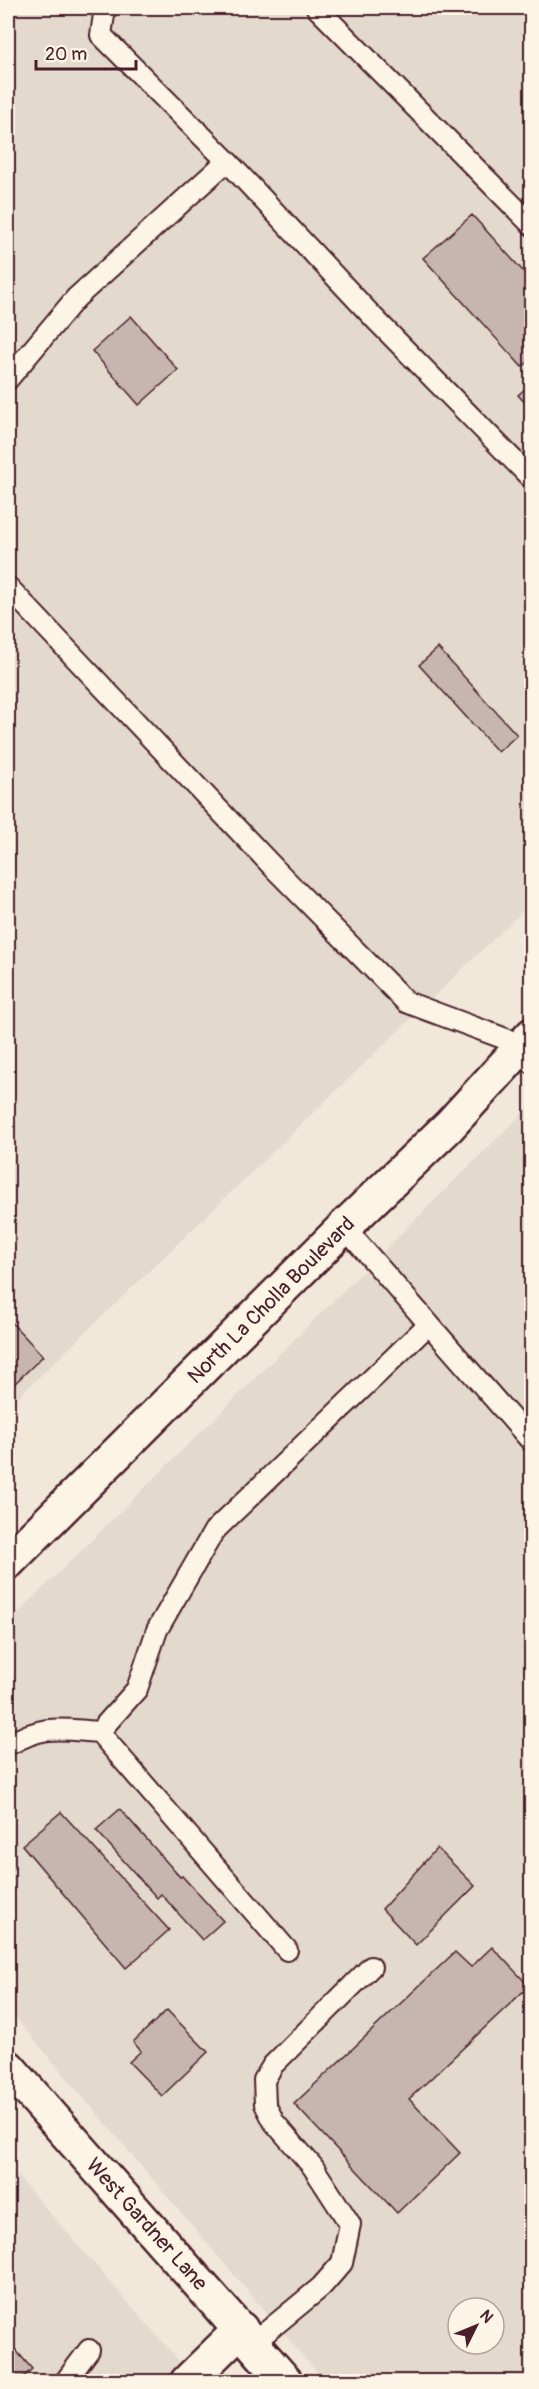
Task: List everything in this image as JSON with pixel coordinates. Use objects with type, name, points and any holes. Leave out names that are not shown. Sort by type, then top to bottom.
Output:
[{"type":"street","name":"North La Cholla Boulevard","points":[[8,1562],[344,1227],[528,1048]]},
{"type":"street","name":"West Gardner Lane","points":[[8,2067],[286,2382]]},
{"type":"street","points":[[188,2382],[247,2336]]},
{"type":"lane","points":[[105,8],[101,35],[227,161],[374,318],[531,479]]},
{"type":"lane","points":[[317,8],[531,225]]},
{"type":"lane","points":[[8,379],[76,298],[227,161]]},
{"type":"lane","points":[[8,587],[275,869],[406,1002],[528,1048]]},
{"type":"lane","points":[[344,1227],[531,1442]]},
{"type":"lane","points":[[99,1732],[137,1689],[157,1630],[214,1531],[429,1323]]},
{"type":"lane","points":[[8,1745],[46,1728],[99,1732],[287,1950]]},
{"type":"lane","points":[[247,2336],[321,2287],[342,2263],[350,2224],[313,2167],[274,2122],[265,2104],[264,2080],[273,2065],[371,1967]]},
{"type":"lane","points":[[65,2382],[89,2350]]},
{"type":"shaded area","points":[[8,8],[531,8],[531,903],[8,1407]]},
{"type":"shaded area","points":[[531,1105],[531,2381],[324,2381],[8,2009],[8,1623]]},
{"type":"shaded area","points":[[8,2165],[197,2381],[8,2381]]},
{"type":"building","points":[[472,215],[532,281],[532,359],[522,367],[423,258]]},
{"type":"building","points":[[131,316],[178,370],[139,405],[92,351]]},
{"type":"building","points":[[532,383],[532,410],[518,395]]},
{"type":"building","points":[[438,648],[517,735],[498,752],[419,665]]},
{"type":"building","points":[[8,1319],[43,1356],[8,1390]]},
{"type":"building","points":[[120,1809],[180,1877],[182,1876],[223,1921],[202,1940],[161,1894],[157,1898],[96,1830]]},
{"type":"building","points":[[61,1812],[169,1930],[126,1968],[22,1845]]},
{"type":"building","points":[[437,1848],[475,1886],[416,1945],[382,1909]]},
{"type":"building","points":[[492,1947],[529,1986],[409,2099],[460,2153],[397,2213],[294,2104],[455,1952],[471,1967]]},
{"type":"building","points":[[167,2010],[208,2052],[162,2096],[129,2062],[141,2051],[133,2042]]},
{"type":"building","points":[[8,2341],[32,2369],[18,2382],[8,2382]]}]
